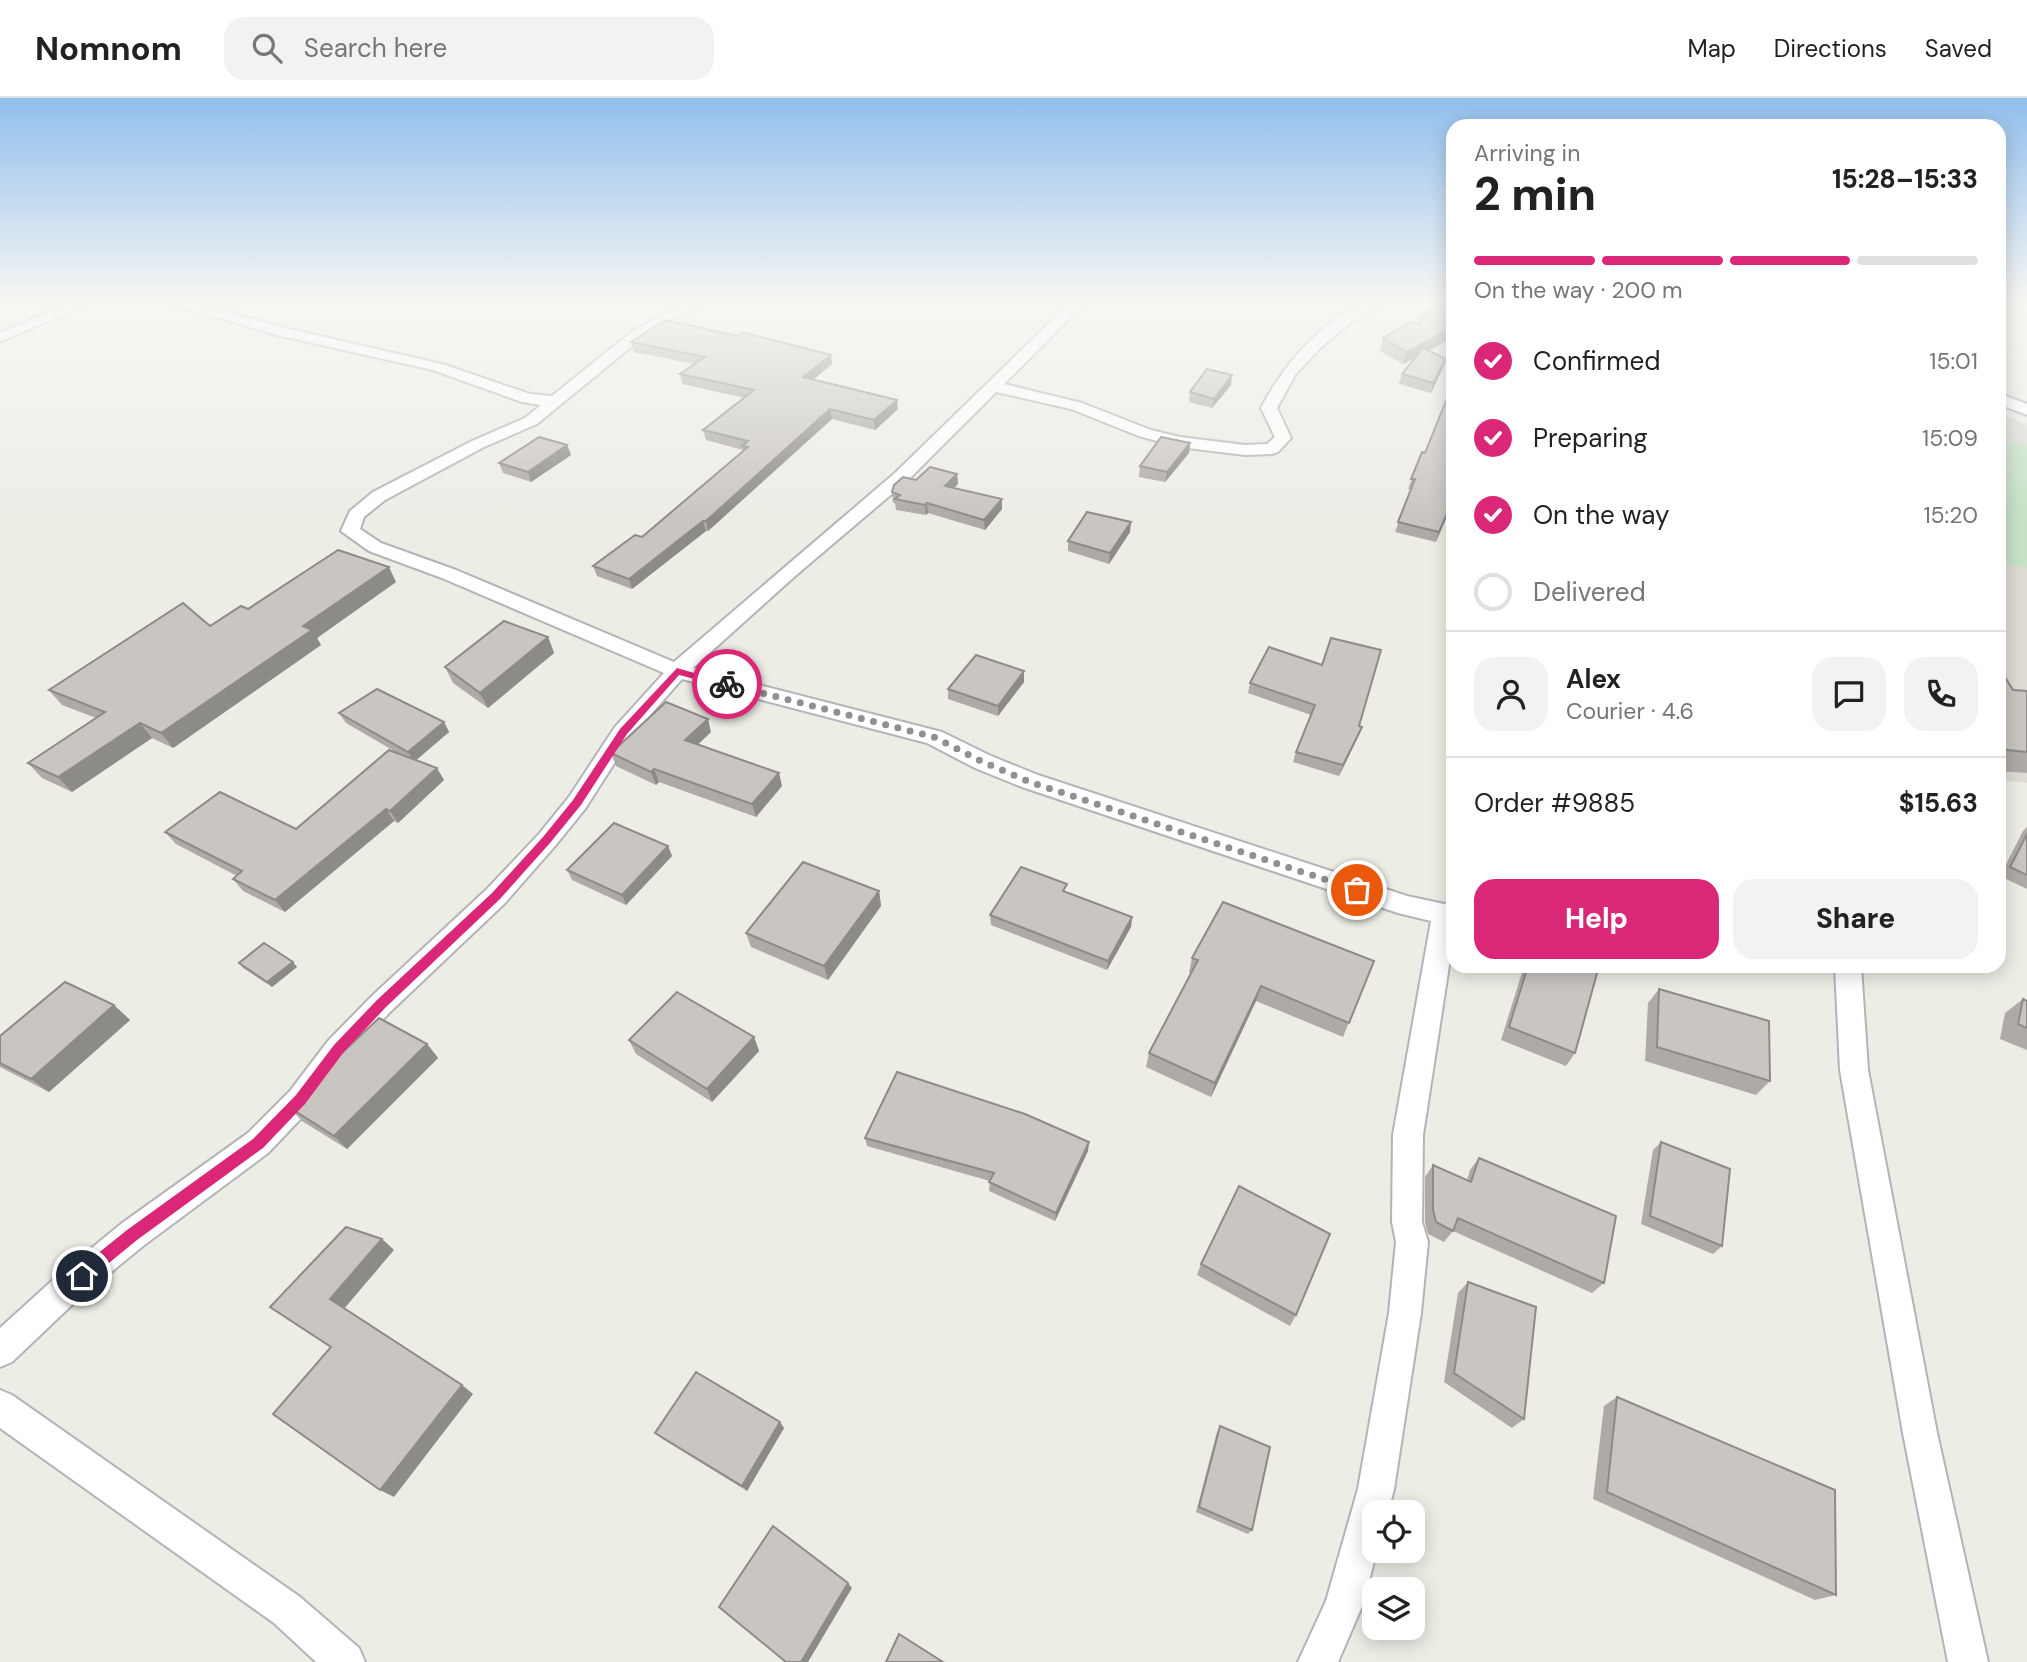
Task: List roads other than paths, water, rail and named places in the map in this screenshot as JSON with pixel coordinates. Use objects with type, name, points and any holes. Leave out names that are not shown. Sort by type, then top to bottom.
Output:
[{"type":"street","points":[[454,373],[528,399],[555,401]]},
{"type":"street","points":[[590,373],[516,429],[478,444],[379,496],[356,515],[350,531],[375,547],[449,574],[677,671],[934,737],[1030,782],[1407,906],[1446,912]]},
{"type":"street","points":[[0,1350],[65,1290],[132,1235],[258,1143],[300,1100],[338,1049],[381,1004],[496,896],[547,840],[577,803],[623,732],[677,671],[901,477],[1005,373]]},
{"type":"street","points":[[991,386],[1076,407],[1145,433],[1178,442],[1245,450],[1272,449],[1283,438],[1269,408],[1276,392],[1291,373]]},
{"type":"street","points":[[2006,401],[2027,410]]},
{"type":"street","points":[[1318,1662],[1344,1604],[1376,1489],[1405,1313],[1412,1242],[1406,1222],[1408,1135],[1446,929]]},
{"type":"street","points":[[1848,973],[1854,1070],[1920,1433],[1968,1662]]},
{"type":"street","points":[[0,1407],[287,1610],[345,1662]]}]
